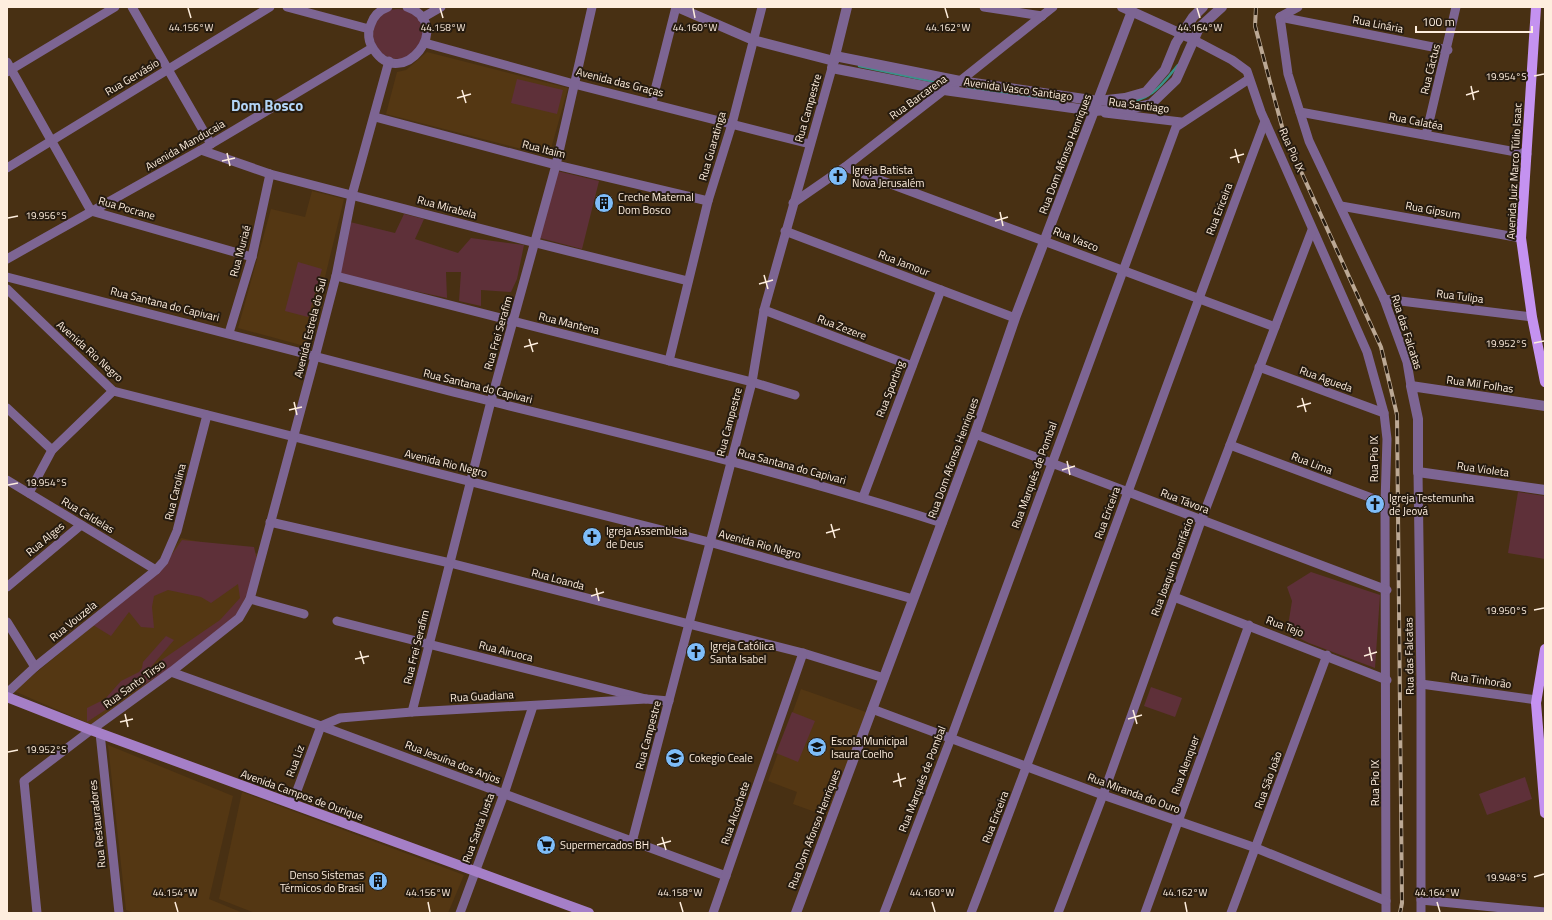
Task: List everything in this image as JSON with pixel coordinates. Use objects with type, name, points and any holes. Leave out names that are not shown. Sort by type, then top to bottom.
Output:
[{"type":"main road","name":"Avenida Juiz Marco Túlio Isaac","points":[[1536,7],[1521,238],[1532,317],[1545,382]]},
{"type":"main road","points":[[1545,649],[1537,700],[1545,813]]},
{"type":"main road","name":"Avenida Campos de Ourique","points":[[7,697],[292,804],[590,913]]},
{"type":"street","points":[[8,68],[115,7]]},
{"type":"street","points":[[132,7],[211,144]]},
{"type":"street","name":"Rua Gervásio","points":[[7,168],[270,7]]},
{"type":"street","points":[[287,7],[369,29]]},
{"type":"street","points":[[384,8],[372,20],[369,29],[372,48],[380,56],[390,61],[404,62],[411,59],[422,49],[425,43],[426,30],[422,18],[416,12],[407,7]]},
{"type":"street","points":[[422,18],[441,7]]},
{"type":"street","name":"Rua Frei Serafim","points":[[412,712],[490,401],[536,244],[556,165],[592,7]]},
{"type":"street","points":[[652,102],[677,7]]},
{"type":"street","name":"Avenida Vasco Santiago","points":[[677,7],[754,40],[944,90],[1094,111],[1134,108],[1151,104]]},
{"type":"street","name":"Rua Guaratinga","points":[[670,361],[708,201],[732,124],[762,7]]},
{"type":"street","points":[[984,7],[1042,16]]},
{"type":"street","name":"Rua Barcarena","points":[[793,203],[845,167],[944,90],[960,81],[1053,7]]},
{"type":"street","name":"Avenida Vasco Santiago","points":[[834,62],[1098,101],[1125,98],[1146,92],[1164,70],[1182,34],[1203,7]]},
{"type":"street","points":[[1155,119],[1150,108],[1151,104],[1176,80],[1199,28],[1222,7]]},
{"type":"street","points":[[1280,17],[1298,7]]},
{"type":"street","name":"Rua Cáctus","points":[[1426,135],[1448,50],[1456,7]]},
{"type":"street","name":"Rua Campestre","points":[[632,842],[669,701],[687,625],[752,382],[764,310],[785,231],[834,62],[844,8]]},
{"type":"street","points":[[1131,8],[1194,40]]},
{"type":"street","name":"Rua Dom Afonso Henriques","points":[[796,913],[975,434],[1015,318],[1046,240],[1131,8]]},
{"type":"street","name":"Rua Linária","points":[[1280,17],[1448,50]]},
{"type":"street","name":"Rua das Falcatas","points":[[1280,17],[1288,74],[1309,141],[1384,299],[1407,362],[1418,419],[1421,684],[1421,913]]},
{"type":"street","name":"Rua Pio IX","points":[[1194,40],[1232,60],[1247,71],[1265,121],[1367,352],[1384,413],[1387,439],[1385,503],[1387,590],[1386,913]]},
{"type":"street","name":"Avenida das Graças","points":[[425,43],[574,84],[652,102],[810,144]]},
{"type":"street","name":"Avenida Manducaia","points":[[7,259],[201,150],[372,48]]},
{"type":"street","name":"Avenida Estrela do Sul","points":[[250,599],[336,276],[352,194],[375,118],[390,61]]},
{"type":"street","name":"Rua Pocrane","points":[[8,68],[52,140],[91,211],[252,257]]},
{"type":"street","name":"Rua Marquês de Pombal","points":[[884,913],[951,738],[1176,127],[1181,122],[1249,79]]},
{"type":"street","name":"Rua Santiago","points":[[1094,111],[1181,122]]},
{"type":"street","name":"Rua Calatéa","points":[[1300,112],[1527,154]]},
{"type":"street","name":"Rua Itaim","points":[[375,118],[556,165],[708,201]]},
{"type":"street","name":"Rua Ericeira","points":[[971,913],[1027,766],[1198,299],[1265,121]]},
{"type":"street","name":"Rua Mirabela","points":[[201,150],[270,174],[352,194],[536,244],[688,281]]},
{"type":"street","name":"Rua Vasco","points":[[845,167],[1046,240],[1122,271],[1275,327]]},
{"type":"street","name":"Rua Muriaé","points":[[229,333],[252,257],[270,174]]},
{"type":"street","name":"Rua Gipsum","points":[[1341,206],[1521,238]]},
{"type":"street","name":"Rua Joaquim Bonifácio","points":[[1058,913],[1103,795],[1201,521],[1312,230]]},
{"type":"street","name":"Rua Jamour","points":[[785,231],[1015,318]]},
{"type":"street","name":"Rua Mantena","points":[[336,276],[752,382],[795,395]]},
{"type":"street","name":"Rua Santana do Capivari","points":[[7,277],[229,333],[315,357],[731,462],[863,497],[942,523]]},
{"type":"street","name":"Avenida Rio Negro","points":[[7,289],[113,390],[709,542],[913,598]]},
{"type":"street","name":"Rua Sporting","points":[[863,497],[941,290]]},
{"type":"street","name":"Rua Tulipa","points":[[1384,299],[1532,317]]},
{"type":"street","name":"Rua Zezere","points":[[764,310],[912,366]]},
{"type":"street","name":"Rua Agueda","points":[[1259,367],[1384,413]]},
{"type":"street","name":"Rua Mil Folhas","points":[[1411,386],[1545,406]]},
{"type":"street","points":[[29,493],[52,450],[113,390]]},
{"type":"street","points":[[7,408],[52,450]]},
{"type":"street","name":"Rua Carolina","points":[[156,570],[164,561],[177,531],[207,414]]},
{"type":"street","name":"Rua Távora","points":[[975,434],[1201,521],[1387,590]]},
{"type":"street","name":"Rua Lima","points":[[1230,445],[1385,503]]},
{"type":"street","name":"Rua Violeta","points":[[1418,472],[1545,490]]},
{"type":"street","name":"Rua Caldelas","points":[[7,480],[156,570]]},
{"type":"street","name":"Rua Loanda","points":[[270,522],[450,563],[687,625],[803,653],[884,678]]},
{"type":"street","name":"Rua Alges","points":[[7,586],[81,525]]},
{"type":"street","name":"Rua Vouzela","points":[[7,693],[35,667],[156,570]]},
{"type":"street","name":"Rua Tejo","points":[[1174,596],[1327,655],[1387,680]]},
{"type":"street","points":[[250,599],[304,614]]},
{"type":"street","name":"Rua Santo Tirso","points":[[37,913],[24,781],[95,731],[239,618],[250,599]]},
{"type":"street","name":"Rua Airuoca","points":[[337,620],[646,698],[669,701]]},
{"type":"street","name":"Rua Alenquer","points":[[1144,913],[1249,625]]},
{"type":"street","points":[[8,627],[35,667]]},
{"type":"street","name":"Rua Alcochete","points":[[713,913],[803,653]]},
{"type":"street","name":"Rua São João","points":[[1231,913],[1327,655]]},
{"type":"street","name":"Rua Jesuína dos Anjos","points":[[171,672],[726,876]]},
{"type":"street","name":"Rua Tinhorão","points":[[1421,684],[1537,700]]},
{"type":"street","name":"Rua Guadiana","points":[[321,726],[340,718],[412,712],[533,706],[646,698]]},
{"type":"street","name":"Rua Santa Justa","points":[[460,913],[504,794],[533,706]]},
{"type":"street","name":"Rua Miranda do Ouro","points":[[872,709],[1177,822],[1256,848],[1386,901]]},
{"type":"street","name":"Rua Liz","points":[[292,804],[321,726]]},
{"type":"street","name":"Rua Restauradores","points":[[95,731],[118,913]]},
{"type":"street","points":[[1421,900],[1545,912]]},
{"type":"shaded area","points":[[398,9],[407,11],[416,16],[421,25],[423,34],[421,43],[416,52],[407,57],[398,59],[389,57],[380,52],[375,43],[373,34],[375,25],[380,16],[389,11]]},
{"type":"shaded area","points":[[427,52],[568,88],[549,156],[386,114],[397,72],[406,70]]},
{"type":"shaded area","points":[[517,79],[563,90],[557,114],[511,103]]},
{"type":"shaded area","points":[[557,171],[599,181],[582,249],[540,238]]},
{"type":"shaded area","points":[[312,191],[344,199],[308,347],[238,328],[271,209],[305,217]]},
{"type":"shaded area","points":[[404,214],[424,219],[415,239],[458,253],[471,238],[524,245],[517,279],[511,292],[481,290],[481,306],[459,301],[461,272],[446,272],[447,298],[340,275],[350,222],[395,233]]},
{"type":"shaded area","points":[[298,262],[322,269],[308,317],[285,311]]},
{"type":"shaded area","points":[[1518,492],[1545,496],[1545,559],[1508,553]]},
{"type":"shaded area","points":[[181,538],[259,554],[248,598],[237,617],[193,653],[115,707],[92,725],[14,691],[148,580],[166,561]]},
{"type":"shaded area","points":[[182,540],[254,547],[257,560],[249,591],[235,617],[171,667],[87,722],[87,708],[105,699],[121,681],[139,672],[142,668],[143,662],[166,636],[174,640],[150,668],[220,620],[240,598],[238,584],[211,603],[201,597],[168,590],[154,596],[152,607],[154,628],[141,627],[129,612],[111,636],[93,625],[168,560]]},
{"type":"shaded area","points":[[1311,572],[1380,595],[1375,668],[1309,643],[1287,632],[1292,601],[1287,587]]},
{"type":"shaded area","points":[[1151,687],[1182,698],[1175,717],[1144,706]]},
{"type":"shaded area","name":"Escola Municipal Isaura Coelho","points":[[801,689],[866,712],[829,817],[793,804],[797,792],[768,781]]},
{"type":"shaded area","points":[[792,712],[815,721],[798,762],[776,753]]},
{"type":"shaded area","points":[[108,745],[233,796],[209,899],[243,913],[135,913],[126,910]]},
{"type":"shaded area","points":[[1525,777],[1532,799],[1487,815],[1479,794]]},
{"type":"shaded area","points":[[242,792],[464,875],[448,913],[255,913],[219,899]]},
{"type":"waterway","points":[[1120,103],[1139,100],[1154,92],[1178,65]]},
{"type":"waterway","points":[[859,66],[940,83]]},
{"type":"waterway","points":[[968,88],[1059,101]]},
{"type":"railway","points":[[1256,7],[1255,26],[1284,134],[1381,347],[1397,415],[1402,903],[1400,913]]},
{"type":"place","name":"Igreja Batista Nova Jerusalém","points":[[838,176]]},
{"type":"place","name":"Creche Maternal Dom Bosco","points":[[604,203]]},
{"type":"place","name":"Igreja Testemunha de Jeová","points":[[1375,504]]},
{"type":"place","name":"Igreja Assembleia de Deus","points":[[592,537]]},
{"type":"place","name":"Igreja Católica Santa Isabel","points":[[696,652]]},
{"type":"place","name":"Escola Municipal Isaura Coelho","points":[[817,747]]},
{"type":"place","name":"Cokegio Ceale","points":[[675,758]]},
{"type":"place","name":"Supermercados BH","points":[[546,845]]},
{"type":"place","name":"Denso Sistemas Térmicos do Brasil","points":[[378,881]]},
{"type":"district","name":"Dom Bosco","points":[[267,106]]}]
